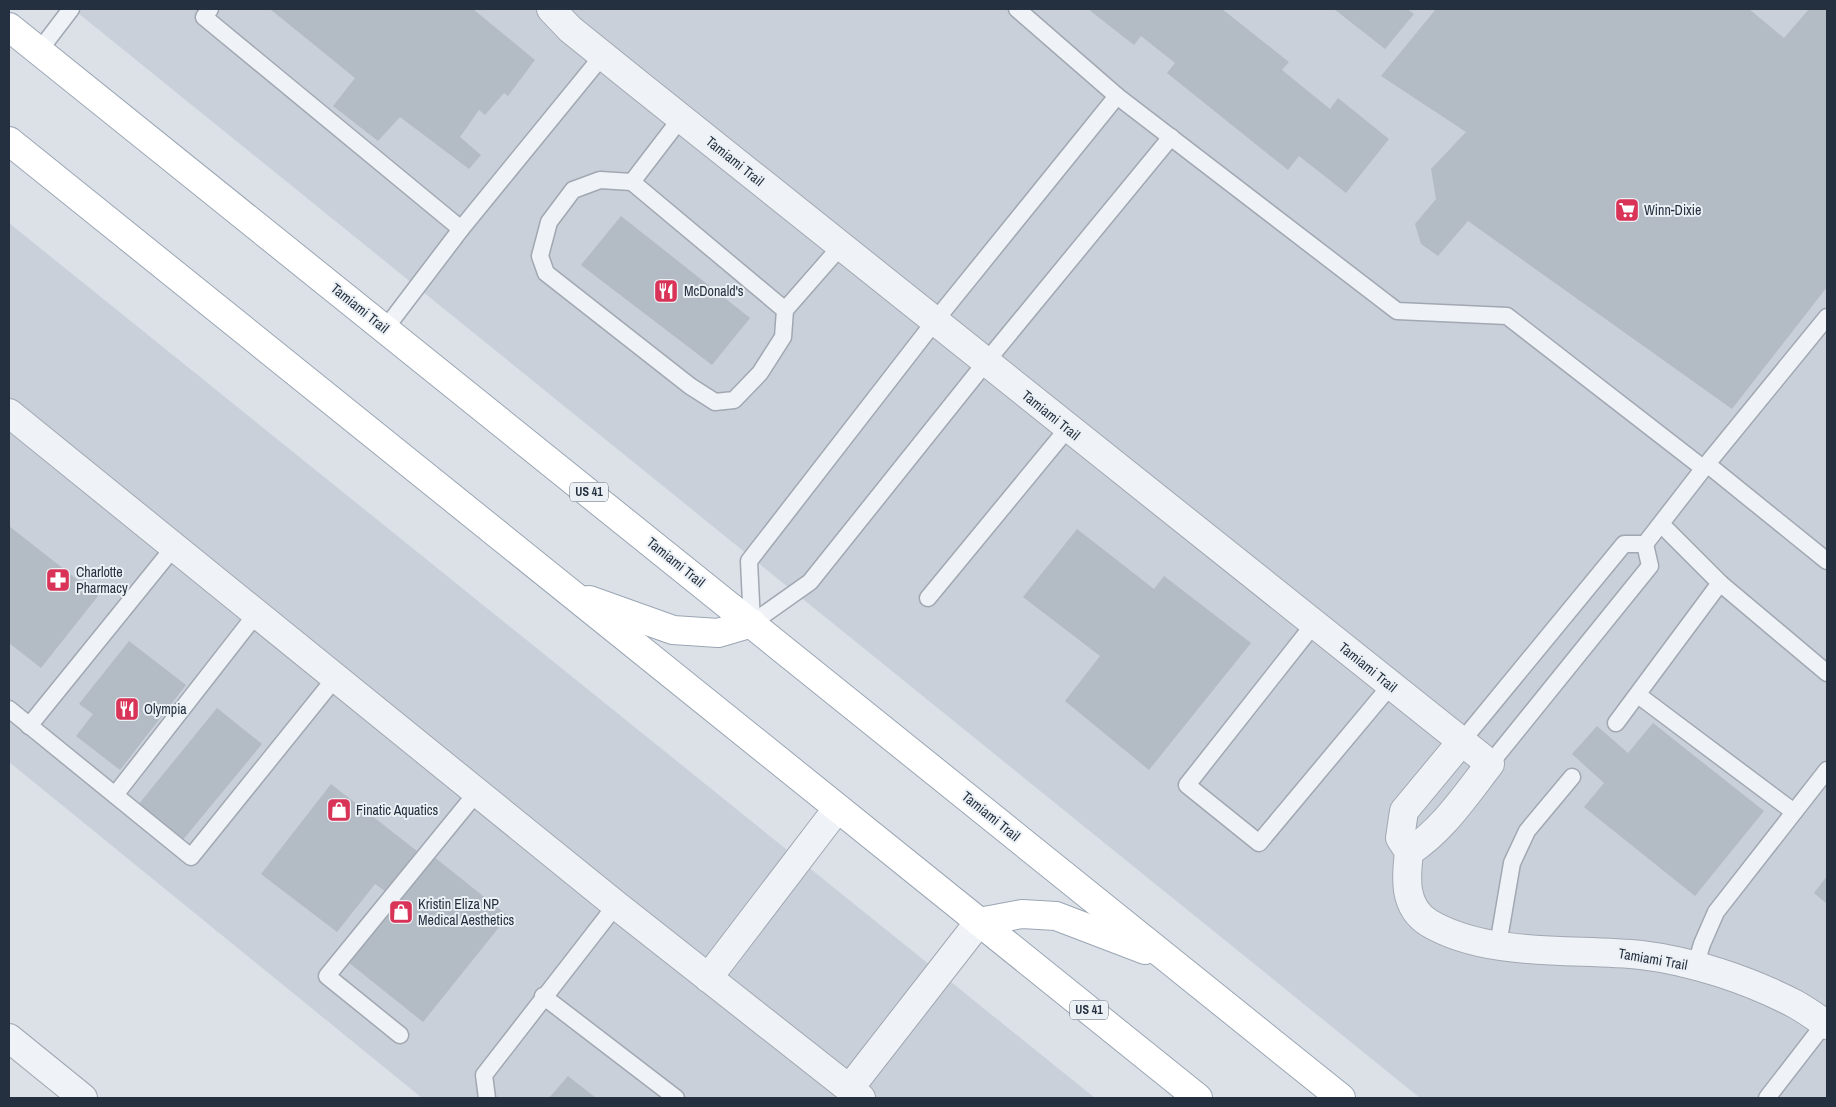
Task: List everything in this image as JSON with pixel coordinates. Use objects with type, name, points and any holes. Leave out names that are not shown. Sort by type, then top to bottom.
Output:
[{"type":"main road","name":"Tamiami Trail","points":[[9,27],[1342,1098]]},
{"type":"main road","name":"US 41","points":[[9,141],[1198,1098]]},
{"type":"main road","points":[[569,593],[673,630],[718,633],[752,623]]},
{"type":"main road","points":[[979,922],[1022,914],[1056,916],[1168,958]]},
{"type":"street","name":"Tamiami Trail","points":[[551,9],[570,29],[1490,764]]},
{"type":"street","points":[[9,413],[478,791],[616,905],[855,1094],[979,922]]},
{"type":"street","name":"Tamiami Trail","points":[[1462,741],[1404,811],[1400,838],[1409,852],[1405,884],[1414,908],[1428,922],[1459,936],[1498,945],[1643,956],[1696,967],[1754,986],[1795,1004],[1826,1024]]},
{"type":"street","points":[[1409,852],[1428,840],[1443,824],[1490,764]]},
{"type":"street","points":[[708,978],[837,808]]},
{"type":"street","points":[[9,1038],[84,1098]]},
{"type":"lane","points":[[39,51],[71,9]]},
{"type":"lane","points":[[210,9],[204,17],[461,230]]},
{"type":"lane","points":[[1017,9],[1117,96],[1397,311],[1507,316],[1827,561]]},
{"type":"lane","points":[[385,329],[461,230],[603,55]]},
{"type":"lane","points":[[752,623],[749,561],[935,321],[1117,96]]},
{"type":"lane","points":[[632,182],[681,118]]},
{"type":"lane","points":[[752,623],[810,582],[986,362],[1170,137]]},
{"type":"lane","points":[[785,310],[632,182],[600,180],[573,190],[549,222],[540,256],[546,273],[690,386],[715,402],[734,400],[760,373],[782,337],[785,310],[841,246]]},
{"type":"lane","points":[[1645,544],[1705,466],[1827,316]]},
{"type":"lane","points":[[928,598],[1068,428]]},
{"type":"lane","points":[[1661,524],[1720,583],[1827,673]]},
{"type":"lane","points":[[1462,741],[1624,544],[1645,544]]},
{"type":"lane","points":[[1490,764],[1650,566],[1645,544]]},
{"type":"lane","points":[[30,726],[174,547]]},
{"type":"lane","points":[[1616,724],[1720,583]]},
{"type":"lane","points":[[115,795],[257,613]]},
{"type":"lane","points":[[1314,624],[1188,786],[1260,843],[1391,685]]},
{"type":"lane","points":[[9,709],[191,857],[336,677]]},
{"type":"lane","points":[[1638,695],[1794,812]]},
{"type":"lane","points":[[1696,967],[1702,944],[1716,912],[1827,770]]},
{"type":"lane","points":[[1498,945],[1512,863],[1527,831],[1572,777]]},
{"type":"lane","points":[[400,1035],[327,976],[478,791]]},
{"type":"lane","points":[[487,1098],[484,1075],[543,996],[616,905]]},
{"type":"lane","points":[[543,996],[676,1098]]},
{"type":"lane","points":[[1772,1097],[1826,1024]]},
{"type":"shaded area","points":[[73,9],[1827,9],[1827,1098],[1420,1098]]},
{"type":"shaded area","points":[[9,223],[1095,1098],[422,1098],[9,762]]},
{"type":"building","points":[[270,9],[473,9],[535,60],[508,96],[504,93],[485,115],[479,110],[460,137],[481,155],[469,169],[400,117],[378,141],[333,106],[355,78]]},
{"type":"building","points":[[1088,9],[1222,9],[1289,62],[1282,70],[1330,109],[1338,98],[1389,139],[1346,193],[1299,156],[1288,170],[1167,73],[1175,63],[1141,36],[1134,45]]},
{"type":"building","points":[[1334,9],[1407,9],[1414,14],[1385,49]]},
{"type":"building","name":"Winn-Dixie","points":[[1436,9],[1749,9],[1784,38],[1809,9],[1827,9],[1827,287],[1732,409],[1468,221],[1438,256],[1421,244],[1415,224],[1436,199],[1431,169],[1466,132],[1381,76]]},
{"type":"building","name":"McDonald's","points":[[621,216],[750,318],[712,365],[581,265]]},
{"type":"building","points":[[9,526],[98,596],[41,668],[9,643]]},
{"type":"building","points":[[1077,529],[1154,589],[1164,576],[1251,643],[1149,770],[1065,701],[1100,656],[1023,597]]},
{"type":"building","name":"Olympia","points":[[129,641],[186,685],[120,770],[76,736],[93,714],[79,704]]},
{"type":"building","points":[[217,708],[262,744],[182,841],[138,805]]},
{"type":"building","points":[[1653,723],[1764,811],[1695,896],[1584,807],[1604,783],[1572,754],[1597,726],[1628,753]]},
{"type":"building","points":[[331,784],[417,851],[385,891],[375,884],[337,932],[261,874]]},
{"type":"building","points":[[433,856],[508,916],[423,1022],[348,962]]},
{"type":"building","points":[[1827,876],[1827,904],[1814,893]]},
{"type":"building","points":[[568,1076],[596,1098],[549,1098]]},
{"type":"place","name":"Winn-Dixie","points":[[1627,210]]},
{"type":"place","name":"McDonald's","points":[[666,291]]},
{"type":"place","name":"Charlotte Pharmacy","points":[[58,580]]},
{"type":"place","name":"Olympia","points":[[127,709]]},
{"type":"place","name":"Finatic Aquatics","points":[[339,810]]},
{"type":"place","name":"Kristin Eliza NP Medical Aesthetics","points":[[401,912]]}]
